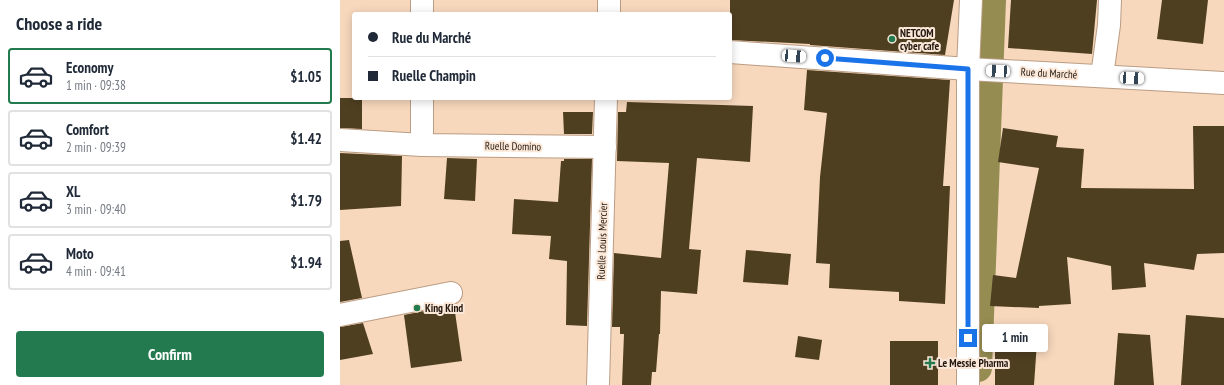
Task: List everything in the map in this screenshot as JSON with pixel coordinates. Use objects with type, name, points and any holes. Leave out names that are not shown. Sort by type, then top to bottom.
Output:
[{"type":"street","points":[[422,0],[422,12]]},
{"type":"street","points":[[609,0],[609,12]]},
{"type":"street","points":[[968,385],[968,69],[971,0]]},
{"type":"street","points":[[1102,76],[1109,25],[1110,0]]},
{"type":"street","name":"Rue du Marché","points":[[732,52],[968,69],[1224,83]]},
{"type":"street","points":[[422,100],[422,145]]},
{"type":"street","name":"Ruelle Louis Mercier","points":[[598,385],[606,100]]},
{"type":"street","name":"Ruelle Domino","points":[[340,140],[422,145],[605,147]]},
{"type":"street","points":[[340,314],[451,293]]},
{"type":"building","points":[[730,0],[954,0],[945,55],[810,44],[732,40],[732,12],[730,12]]},
{"type":"building","points":[[1011,0],[1097,0],[1092,54],[1008,48]]},
{"type":"building","points":[[1162,0],[1208,0],[1203,44],[1157,39]]},
{"type":"building","points":[[807,70],[950,80],[943,186],[950,186],[945,304],[899,301],[899,292],[829,288],[830,264],[816,263],[820,177],[827,113],[804,110]]},
{"type":"building","points":[[340,98],[362,100],[362,129],[340,128]]},
{"type":"building","points":[[627,102],[753,106],[750,162],[697,158],[689,249],[701,250],[697,294],[661,291],[660,334],[656,372],[652,372],[651,385],[622,385],[624,334],[620,334],[620,327],[612,327],[614,253],[661,258],[669,163],[617,161],[618,112],[626,112]]},
{"type":"building","points":[[563,112],[593,112],[592,134],[564,134]]},
{"type":"building","points":[[1193,126],[1224,126],[1224,253],[1197,254],[1194,270],[1144,263],[1146,287],[1112,290],[1111,266],[1067,257],[1071,304],[1039,306],[1039,308],[990,306],[993,275],[1016,278],[1039,168],[998,162],[1003,128],[1058,136],[1056,147],[1084,149],[1081,188],[1194,189]]},
{"type":"building","points":[[340,153],[402,156],[401,206],[340,210]]},
{"type":"building","points":[[447,158],[477,159],[475,201],[444,199]]},
{"type":"building","points":[[564,159],[592,159],[587,326],[566,325],[567,261],[549,259],[551,236],[512,234],[514,199],[558,202],[561,161],[564,161]]},
{"type":"building","points":[[349,240],[362,298],[340,302],[340,241]]},
{"type":"building","points":[[746,250],[791,254],[788,285],[743,282]]},
{"type":"building","points":[[454,305],[462,361],[411,368],[404,315]]},
{"type":"building","points":[[1186,315],[1224,318],[1224,385],[1181,385]]},
{"type":"building","points":[[363,323],[373,354],[340,360],[340,327]]},
{"type":"building","points":[[1118,333],[1150,335],[1154,385],[1114,385]]},
{"type":"building","points":[[798,336],[822,340],[819,360],[795,357]]},
{"type":"building","points":[[890,341],[938,341],[938,385],[890,385]]},
{"type":"building","points":[[995,342],[1037,342],[1034,385],[995,385]]},
{"type":"waterway","points":[[978,368],[992,0]]},
{"type":"place","name":"NETCOM cyber cafe","points":[[892,39]]},
{"type":"place","name":"King Kind","points":[[417,308]]},
{"type":"place","name":"Le Messie Pharma","points":[[930,363]]},
{"type":"route","points":[[825,58],[968,69],[968,338]]}]
